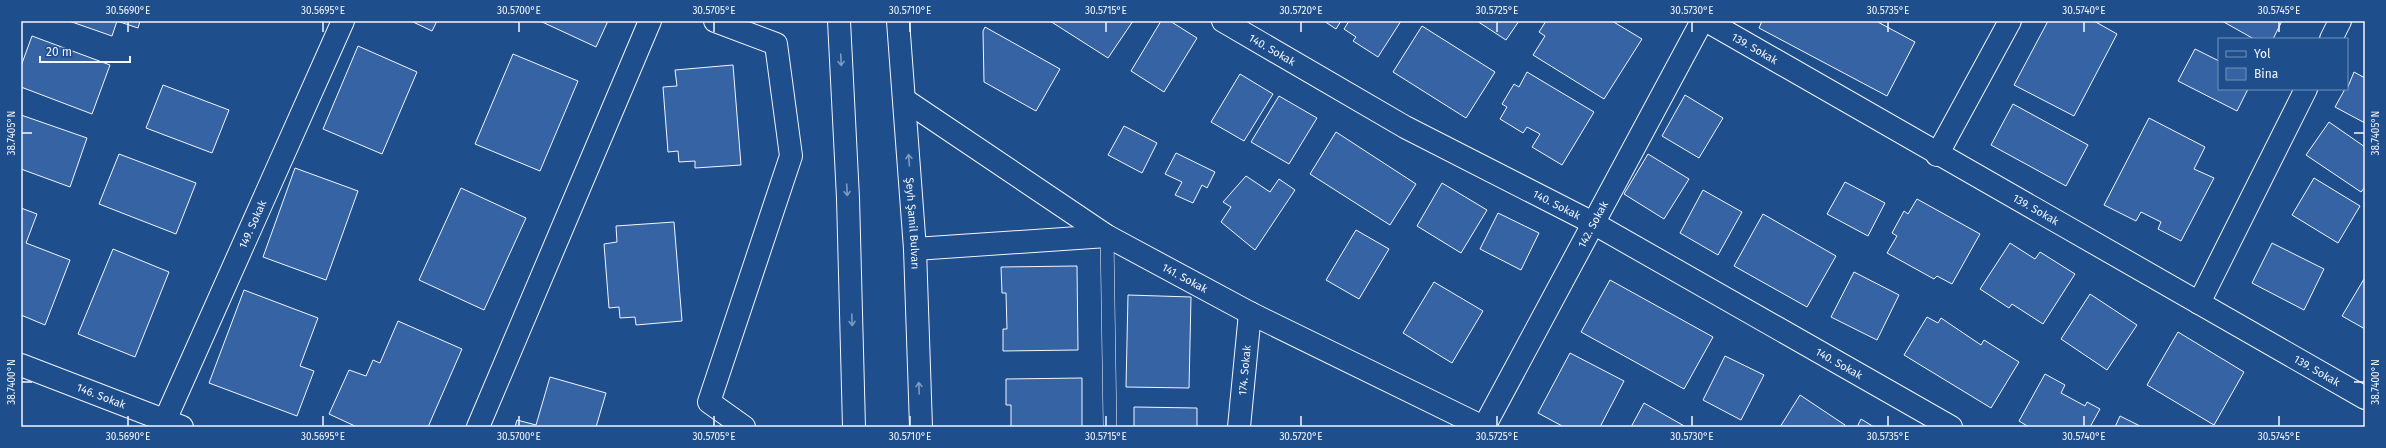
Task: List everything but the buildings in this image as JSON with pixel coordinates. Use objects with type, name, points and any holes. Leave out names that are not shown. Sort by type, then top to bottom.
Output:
[{"type":"street","name":"149. Sokak","points":[[170,425],[343,21]]},
{"type":"street","points":[[478,427],[650,21]]},
{"type":"street","points":[[715,21],[776,44],[791,156],[709,402],[744,427]]},
{"type":"street","points":[[839,21],[848,198],[854,427]]},
{"type":"street","name":"Şeyh Şamil Bulvarı","points":[[898,21],[915,249],[921,427]]},
{"type":"street","name":"140. Sokak","points":[[1222,21],[1405,127],[1593,223],[1951,427]]},
{"type":"street","name":"142. Sokak","points":[[1483,427],[1702,21]]},
{"type":"street","name":"139. Sokak","points":[[1707,21],[1937,155],[2365,398]]},
{"type":"street","points":[[1937,155],[2010,21]]},
{"type":"street","points":[[2332,38],[2340,21]]},
{"type":"street","points":[[2199,303],[2306,90]]},
{"type":"street","name":"141. Sokak","points":[[905,100],[1107,236],[1250,313],[1483,427]]},
{"type":"street","points":[[915,249],[1107,236]]},
{"type":"street","name":"174. Sokak","points":[[1240,427],[1250,313]]},
{"type":"street","name":"146. Sokak","points":[[21,365],[170,425]]},
{"type":"lane","points":[[1107,236],[1110,427]]}]
